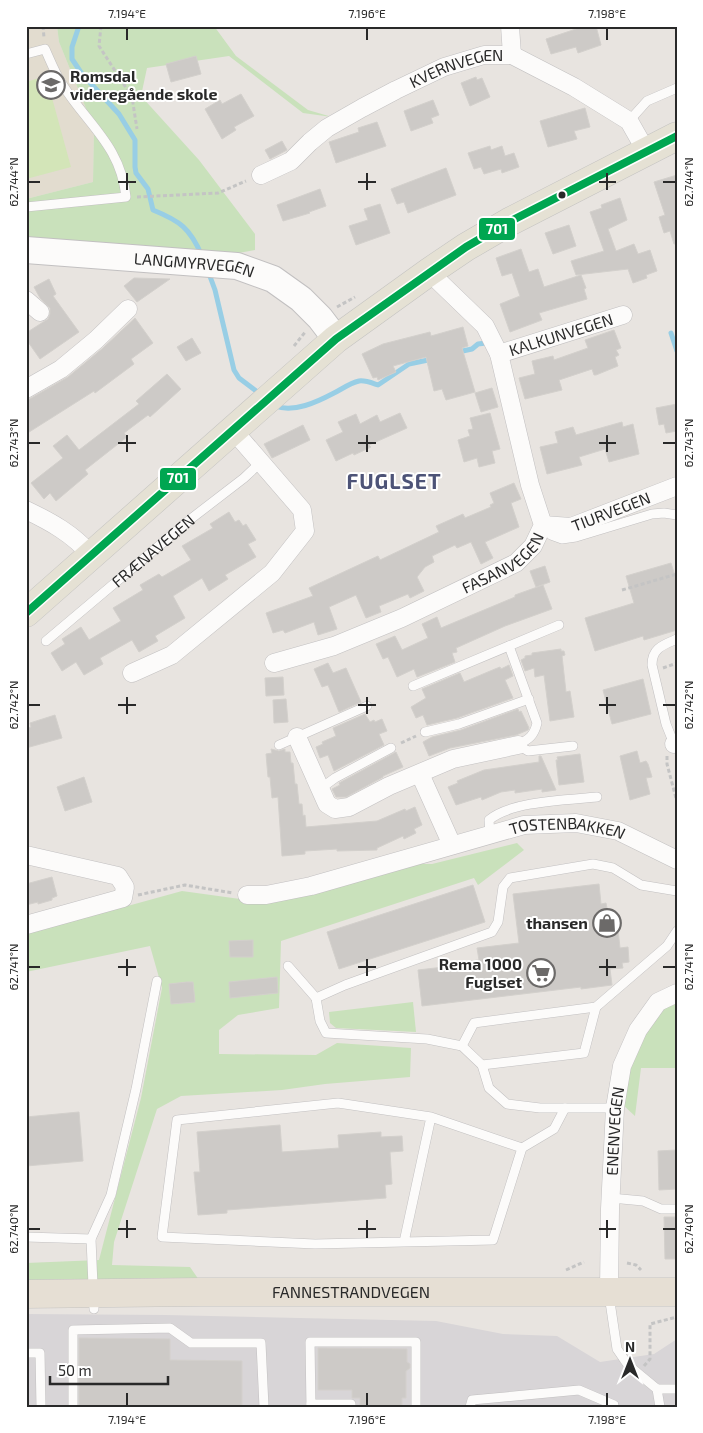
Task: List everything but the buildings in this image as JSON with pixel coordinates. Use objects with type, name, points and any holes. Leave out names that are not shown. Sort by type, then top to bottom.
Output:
[{"type":"highway","name":"FANNESTRANDVEGEN","points":[[26,1309],[210,1292],[610,1299],[677,1307]]},
{"type":"highway","name":"FANNESTRANDVEGEN","points":[[610,1299],[677,1292]]},
{"type":"highway","name":"FANNESTRANDVEGEN","points":[[26,1294],[94,1302]]},
{"type":"main road","points":[[26,613],[336,339],[429,272],[509,222],[677,136]]},
{"type":"main road","name":"LANGMYRVEGEN","points":[[26,250],[236,266],[273,279],[301,299],[320,318],[336,339]]},
{"type":"street","points":[[510,26],[512,55]]},
{"type":"street","name":"KVERNVEGEN","points":[[261,175],[291,161],[327,128],[396,90],[444,67],[484,55],[512,55],[574,88],[629,121],[646,151]]},
{"type":"street","name":"FASANVEGEN","points":[[274,664],[334,646],[402,618],[516,563],[533,546],[543,525],[530,485],[499,354],[485,326],[429,272]]},
{"type":"street","points":[[26,300],[40,312]]},
{"type":"street","points":[[26,390],[60,369],[96,340],[128,308]]},
{"type":"street","name":"KALKUNVEGEN","points":[[499,354],[623,315]]},
{"type":"street","points":[[132,673],[172,655],[272,573],[304,532],[302,510],[233,430]]},
{"type":"street","name":"TIURVEGEN","points":[[543,525],[571,527],[677,486]]},
{"type":"street","points":[[26,510],[60,527],[80,542],[91,555]]},
{"type":"street","points":[[297,737],[327,804],[335,809],[349,807],[389,786],[453,759],[518,745]]},
{"type":"street","points":[[420,774],[452,845]]},
{"type":"street","name":"TOSTENBAKKEN","points":[[247,895],[266,895],[312,886],[524,825],[576,823],[618,831],[677,860]]},
{"type":"street","points":[[26,855],[118,876],[124,893],[26,925]]},
{"type":"street","name":"ENENVEGEN","points":[[610,1299],[611,1198],[615,1108],[622,1066],[638,1030],[658,1002],[677,993]]},
{"type":"lane","points":[[26,54],[44,49],[62,84],[117,160],[125,184],[126,198],[26,207]]},
{"type":"lane","points":[[629,121],[647,101],[677,88]]},
{"type":"lane","name":"FRÆNAVEGEN","points":[[46,641],[192,518],[244,478],[260,462]]},
{"type":"lane","points":[[543,525],[551,535],[562,539],[576,537],[652,514],[677,515]]},
{"type":"lane","points":[[414,686],[559,626]]},
{"type":"lane","points":[[675,743],[666,724],[652,665],[652,657],[656,650],[677,639]]},
{"type":"lane","points":[[509,646],[537,723],[535,733],[530,739],[518,745]]},
{"type":"lane","points":[[425,732],[459,724],[529,699]]},
{"type":"lane","points":[[279,745],[367,706]]},
{"type":"lane","points":[[518,745],[528,751],[573,746]]},
{"type":"lane","points":[[320,789],[335,778],[391,748]]},
{"type":"lane","points":[[490,835],[489,820],[502,811],[557,800],[597,797]]},
{"type":"lane","points":[[316,998],[345,985],[492,932],[498,922],[503,887],[510,878],[593,864],[613,868],[640,885],[677,891]]},
{"type":"lane","points":[[462,1046],[474,1023],[596,1007],[667,946],[677,931]]},
{"type":"lane","points":[[288,966],[316,998],[320,1021],[326,1033],[427,1039],[462,1046],[482,1065],[489,1088],[507,1104],[540,1108],[615,1108]]},
{"type":"lane","points":[[94,1302],[91,1239],[111,1195],[136,1088],[157,981]]},
{"type":"lane","points":[[482,1065],[584,1053],[596,1007]]},
{"type":"lane","points":[[522,1148],[431,1117],[338,1103],[177,1120],[162,1237],[315,1244],[492,1240],[522,1148],[554,1129],[565,1108]]},
{"type":"lane","points":[[404,1242],[431,1117]]},
{"type":"lane","points":[[611,1198],[643,1201],[661,1209],[677,1209]]},
{"type":"lane","points":[[26,1237],[91,1239]]},
{"type":"lane","points":[[610,1299],[617,1349],[628,1365],[657,1389],[677,1389]]},
{"type":"lane","points":[[73,1407],[73,1330],[170,1328],[191,1343],[261,1343],[264,1407]]},
{"type":"lane","points":[[351,1407],[351,1404],[311,1405],[310,1342],[416,1342],[416,1407]]},
{"type":"lane","points":[[26,1353],[40,1352],[41,1407]]},
{"type":"lane","points":[[657,1389],[660,1407]]},
{"type":"lane","points":[[470,1407],[472,1400],[579,1390],[614,1405],[614,1407]]},
{"type":"path","points":[[101,26],[99,46],[132,98],[137,129]]},
{"type":"path","points":[[126,198],[218,192],[261,175]]},
{"type":"path","points":[[622,590],[677,574]]},
{"type":"path","points":[[391,748],[425,732]]},
{"type":"path","points":[[675,743],[667,756],[667,764],[677,802]]},
{"type":"path","points":[[124,893],[185,885],[247,895]]},
{"type":"path","points":[[650,1359],[650,1324],[677,1317]]},
{"type":"shaded area","name":"Romsdal videregående skole","points":[[26,26],[57,26],[59,42],[94,128],[93,182],[26,199]]},
{"type":"shaded area","points":[[26,1314],[436,1321],[503,1334],[557,1336],[600,1362],[654,1354],[677,1339],[677,1407],[26,1407]]},
{"type":"green space","points":[[57,26],[214,26],[236,56],[308,110],[332,117],[303,113],[229,56],[147,68],[141,96],[199,160],[255,234],[255,250],[173,265],[26,245],[26,199],[93,182],[94,128],[59,42]]},
{"type":"green space","points":[[46,76],[71,167],[26,179],[26,82]]},
{"type":"green space","points":[[517,843],[524,850],[478,885],[474,878],[281,941],[279,1008],[238,1015],[219,1030],[219,1054],[316,1055],[337,1043],[411,1048],[410,1077],[325,1084],[282,1090],[181,1096],[157,1109],[114,1242],[112,1265],[190,1267],[199,1280],[26,1288],[26,1263],[99,1260],[141,1098],[162,988],[150,946],[26,972],[26,934],[182,891],[240,899],[401,864],[432,864]]},
{"type":"green space","points":[[413,1002],[416,1032],[336,1028],[330,1023],[329,1012]]},
{"type":"green space","points":[[677,1002],[677,1068],[641,1068],[635,1116],[623,1105],[630,1067],[646,1033],[664,1008]]},
{"type":"waterway","points":[[79,26],[72,47],[72,59],[82,74],[119,114],[135,140],[136,173],[148,189],[153,210],[183,227],[198,246],[202,256]]},
{"type":"waterway","points":[[208,271],[215,290],[234,370],[239,378],[260,394]]},
{"type":"waterway","points":[[671,333],[677,351]]},
{"type":"waterway","points":[[458,352],[486,343]]},
{"type":"waterway","points":[[275,406],[282,408],[305,406],[359,381],[378,385],[409,364],[433,359]]},
{"type":"transit line","name":"701","points":[[26,613],[336,339],[466,247],[509,222],[677,136]]},
{"type":"place","name":"Romsdal videregående skole","points":[[51,85]]},
{"type":"place","name":"thansen","points":[[607,923]]},
{"type":"place","name":"Rema 1000 Fuglset","points":[[541,973]]},
{"type":"district","name":"FUGLSET","points":[[394,482]]}]
